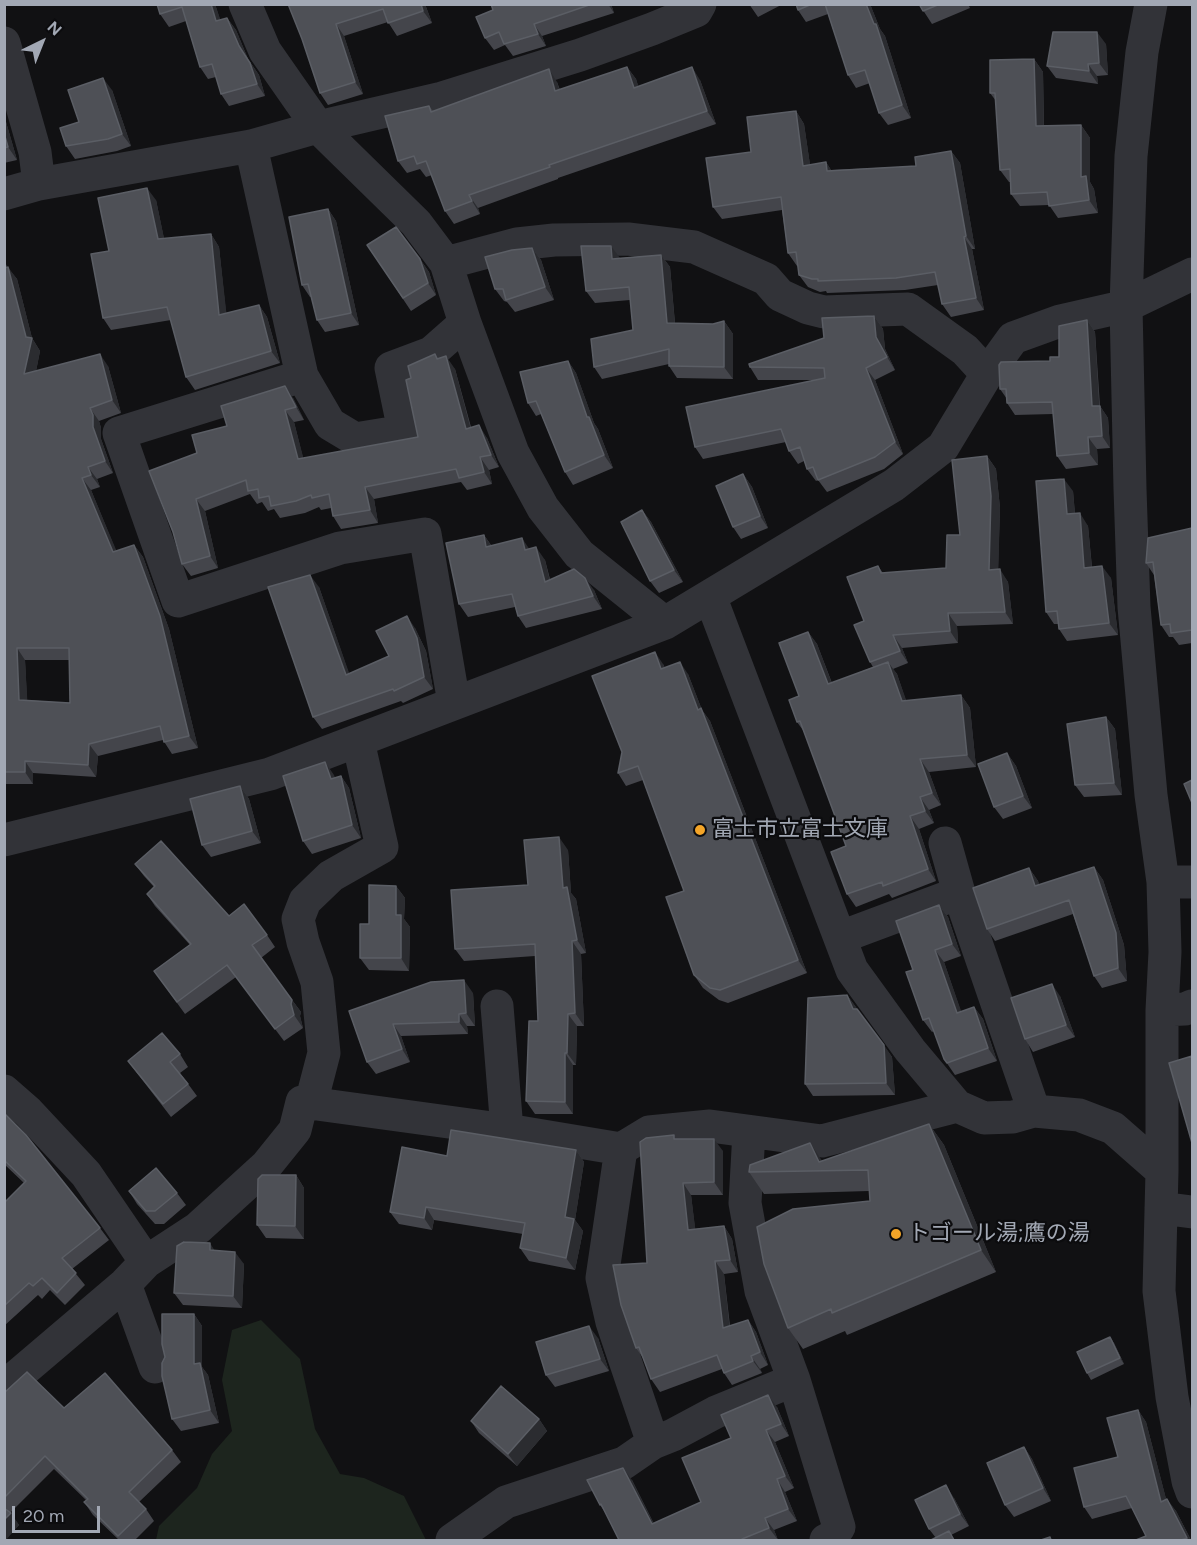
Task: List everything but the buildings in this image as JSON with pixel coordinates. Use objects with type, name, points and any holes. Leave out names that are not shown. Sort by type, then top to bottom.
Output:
[{"type":"street","points":[[245,4],[265,51],[318,127],[416,223],[446,263],[465,323],[513,453],[543,508],[579,554],[665,623]]},
{"type":"street","points":[[4,194],[39,184],[251,146],[318,127],[442,98],[580,55],[696,11],[700,4]]},
{"type":"street","points":[[1151,4],[1142,52],[1131,156],[1126,306],[1134,608],[1151,795],[1178,882],[1165,952],[1177,1008],[1162,1171],[1177,1210],[1160,1292],[1172,1397],[1192,1492]]},
{"type":"street","points":[[4,43],[35,152],[39,184]]},
{"type":"street","points":[[251,146],[302,376],[330,424],[355,440],[404,431],[391,368],[431,353],[465,323]]},
{"type":"street","points":[[446,263],[517,244],[554,240],[628,239],[694,247],[766,279],[780,295],[808,308],[824,312],[908,309],[965,350],[987,374]]},
{"type":"street","points":[[4,840],[270,774],[665,623],[894,485],[943,447],[987,374],[1013,338],[1060,321],[1126,306],[1192,274]]},
{"type":"street","points":[[302,376],[119,433],[178,601],[340,548],[425,534],[454,703]]},
{"type":"street","points":[[710,596],[852,970],[910,1050],[957,1106],[984,1119],[1013,1117],[1034,1111],[1079,1114],[1113,1128],[1162,1171]]},
{"type":"street","points":[[302,1102],[312,1099],[324,1053],[316,982],[298,920],[305,901],[331,876],[382,847],[358,741]]},
{"type":"street","points":[[945,843],[959,893],[1034,1111]]},
{"type":"street","points":[[841,936],[959,893]]},
{"type":"street","points":[[497,1006],[507,1130]]},
{"type":"street","points":[[4,1091],[28,1112],[87,1174],[135,1273],[155,1367]]},
{"type":"street","points":[[302,1102],[507,1130],[621,1149],[649,1132],[710,1126],[822,1141],[957,1106]]},
{"type":"street","points":[[4,1387],[135,1273],[198,1228],[266,1166],[295,1130],[302,1102]]},
{"type":"street","points":[[749,1132],[745,1203],[761,1291],[794,1380],[839,1527],[831,1538],[826,1540]]},
{"type":"street","points":[[621,1149],[602,1278],[612,1322],[653,1443]]},
{"type":"street","points":[[452,1540],[506,1502],[624,1463],[653,1443],[716,1412],[794,1380]]},
{"type":"shaded area","points":[[261,1320],[300,1359],[315,1429],[340,1474],[364,1478],[404,1496],[426,1540],[156,1540],[159,1526],[197,1488],[212,1454],[232,1431],[222,1380],[232,1330]]},
{"type":"place","name":"富士市立富士文庫","points":[[700,830]]},
{"type":"place","name":"トゴール湯;鷹の湯","points":[[896,1234]]}]
